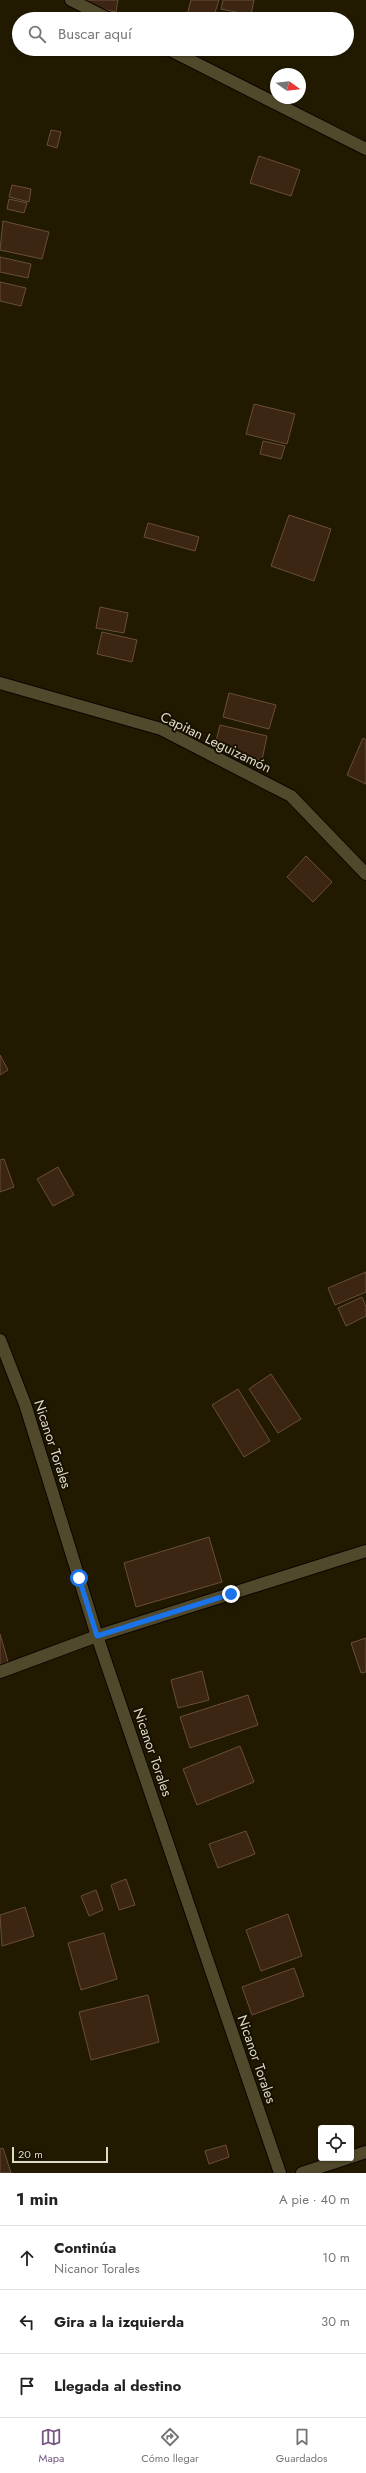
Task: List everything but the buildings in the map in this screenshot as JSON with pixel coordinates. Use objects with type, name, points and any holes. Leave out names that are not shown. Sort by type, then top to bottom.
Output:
[{"type":"street","points":[[71,0],[95,12]]},
{"type":"street","points":[[182,56],[366,149]]},
{"type":"street","name":"Capitan Leguizamón","points":[[0,683],[161,729],[291,796],[366,874]]},
{"type":"street","name":"Nicanor Torales","points":[[0,1340],[25,1404],[97,1636],[280,2173]]},
{"type":"street","points":[[0,1672],[97,1636],[366,1551]]},
{"type":"street","points":[[354,2156],[366,2152]]},
{"type":"street","points":[[302,2173],[339,2161]]},
{"type":"route","points":[[79,1578],[97,1636],[231,1594]]}]
